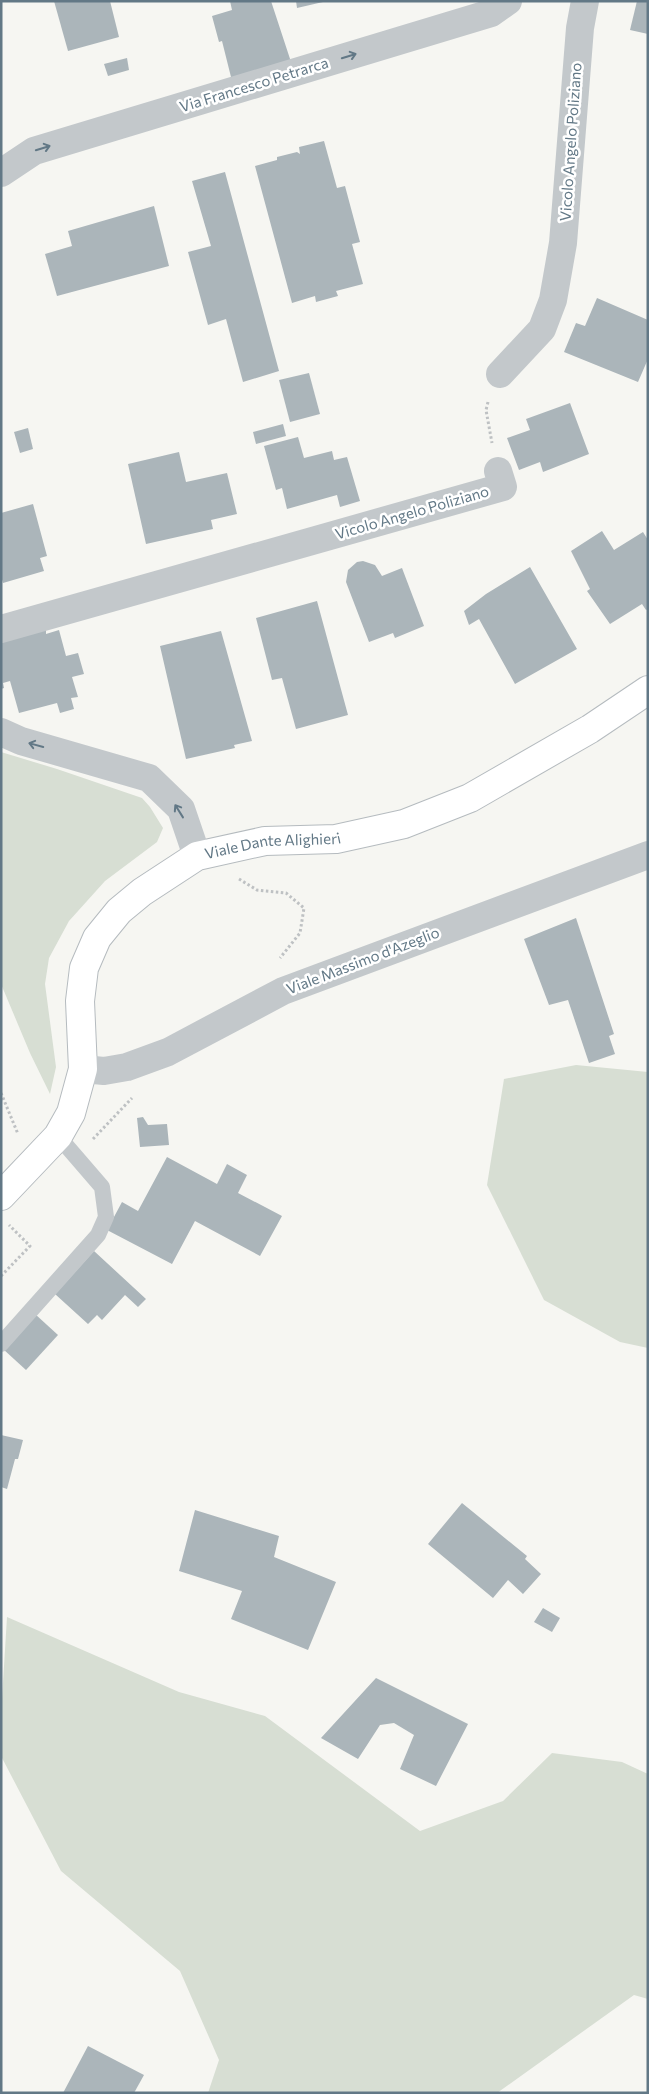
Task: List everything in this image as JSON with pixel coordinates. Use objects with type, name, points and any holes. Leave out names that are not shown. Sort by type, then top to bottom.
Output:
[{"type":"main road","name":"Viale Dante Alighieri","points":[[1,1196],[58,1136],[71,1113],[82,1069],[80,1001],[84,968],[97,938],[119,912],[142,892],[207,853],[266,842],[336,839],[404,824],[470,798],[590,729],[648,690]]},
{"type":"street","name":"Via Francesco Petrarca","points":[[1,173],[34,151],[492,13],[508,1]]},
{"type":"street","name":"Vicolo Angelo Poliziano","points":[[500,374],[542,329],[553,300],[563,243],[580,28],[585,1]]},
{"type":"street","name":"Vicolo Angelo Poliziano","points":[[1,629],[504,487],[498,471]]},
{"type":"street","points":[[1,732],[21,741],[149,778],[180,810],[207,853]]},
{"type":"street","name":"Viale Massimo d'Azeglio","points":[[82,1069],[104,1071],[127,1067],[168,1052],[283,991],[648,855]]},
{"type":"lane","points":[[1,1344],[98,1235],[106,1217],[102,1187],[58,1136]]},
{"type":"path","name":"Vicolo Angelo Poliziano","points":[[498,471],[486,410],[491,390],[500,374]]},
{"type":"path","points":[[207,853],[233,875],[257,890],[286,892],[304,908],[300,933],[272,969],[283,991]]},
{"type":"path","points":[[1,1093],[14,1121]]},
{"type":"path","points":[[1,1276],[30,1246],[8,1225]]},
{"type":"shaded area","points":[[1,752],[142,798],[163,828],[157,842],[105,881],[69,921],[49,958],[45,984],[56,1067],[50,1094],[30,1053],[1,984]]},
{"type":"shaded area","points":[[576,1065],[648,1072],[648,1348],[620,1342],[544,1300],[487,1185],[504,1079]]},
{"type":"shaded area","points":[[7,1617],[179,1692],[265,1716],[420,1831],[503,1801],[552,1753],[622,1762],[648,1774],[648,1999],[634,1995],[497,2093],[208,2093],[219,2060],[180,1971],[61,1871],[1,1756],[1,1715]]},
{"type":"building","points":[[54,1],[110,1],[119,37],[68,51]]},
{"type":"building","points":[[230,1],[271,1],[293,68],[233,85],[222,41],[219,42],[212,16],[232,10]]},
{"type":"building","points":[[296,1],[323,1],[323,2],[297,8]]},
{"type":"building","points":[[637,1],[648,1],[648,34],[630,30]]},
{"type":"building","points":[[127,58],[129,70],[108,76],[104,64]]},
{"type":"building","points":[[324,141],[337,188],[345,186],[360,242],[352,244],[363,284],[336,291],[338,296],[316,302],[315,296],[292,303],[255,166],[277,160],[277,157],[297,152],[300,154],[299,147]]},
{"type":"building","points":[[225,172],[279,371],[243,382],[226,319],[208,325],[188,252],[211,246],[192,181]]},
{"type":"building","points":[[154,206],[169,266],[57,296],[45,254],[72,246],[68,231]]},
{"type":"building","points":[[597,298],[648,320],[648,359],[638,382],[564,352],[576,323],[585,326]]},
{"type":"building","points":[[309,373],[320,414],[290,422],[279,380]]},
{"type":"building","points":[[570,403],[589,454],[543,472],[540,462],[519,470],[507,438],[530,430],[526,419]]},
{"type":"building","points":[[283,424],[286,436],[256,444],[253,432]]},
{"type":"building","points":[[28,428],[33,449],[20,453],[14,432]]},
{"type":"building","points":[[298,437],[304,458],[332,451],[334,460],[347,457],[360,501],[340,507],[337,495],[287,509],[282,488],[276,490],[264,446]]},
{"type":"building","points":[[179,452],[186,482],[227,473],[237,514],[211,520],[213,529],[146,544],[128,464]]},
{"type":"building","points":[[33,504],[47,556],[40,558],[44,571],[3,583],[1,576],[1,513]]},
{"type":"building","points":[[602,531],[614,550],[643,532],[648,540],[648,609],[646,610],[642,604],[610,624],[587,591],[590,589],[571,551]]},
{"type":"building","points":[[363,561],[375,565],[382,576],[402,568],[424,626],[395,638],[393,633],[369,642],[346,582],[348,570],[357,562]]},
{"type":"building","points":[[530,567],[577,649],[515,684],[479,619],[469,625],[464,611],[486,594]]},
{"type":"building","points":[[317,601],[348,715],[296,729],[282,678],[272,680],[256,618]]},
{"type":"building","points":[[46,621],[46,634],[59,630],[66,656],[78,653],[84,674],[72,677],[78,697],[71,698],[74,709],[60,713],[57,703],[19,713],[10,681],[3,683],[4,688],[1,689],[1,630]]},
{"type":"building","points":[[221,631],[252,741],[234,745],[235,748],[186,759],[160,646]]},
{"type":"building","points":[[576,918],[614,1034],[609,1036],[615,1054],[589,1063],[568,1000],[549,1005],[524,939]]},
{"type":"building","points":[[143,1117],[148,1125],[167,1124],[169,1145],[140,1147],[137,1118]]},
{"type":"building","points":[[167,1157],[217,1184],[227,1164],[247,1175],[238,1193],[282,1216],[260,1256],[195,1221],[172,1264],[107,1230],[122,1202],[138,1211]]},
{"type":"building","points":[[94,1251],[146,1299],[138,1307],[125,1295],[102,1320],[97,1315],[88,1324],[55,1294]]},
{"type":"building","points":[[35,1314],[58,1335],[26,1370],[3,1349]]},
{"type":"building","points":[[1,1435],[23,1440],[18,1459],[15,1459],[7,1489],[1,1487]]},
{"type":"building","points":[[462,1503],[527,1556],[525,1559],[541,1574],[523,1594],[508,1580],[493,1598],[428,1544]]},
{"type":"building","points":[[195,1510],[279,1536],[274,1557],[336,1582],[308,1650],[231,1619],[242,1591],[179,1571]]},
{"type":"building","points":[[543,1608],[560,1618],[552,1632],[534,1622]]},
{"type":"building","points":[[376,1678],[468,1724],[436,1786],[400,1769],[414,1735],[394,1723],[380,1725],[358,1759],[321,1738]]},
{"type":"building","points":[[88,2046],[144,2075],[134,2093],[63,2093]]}]
